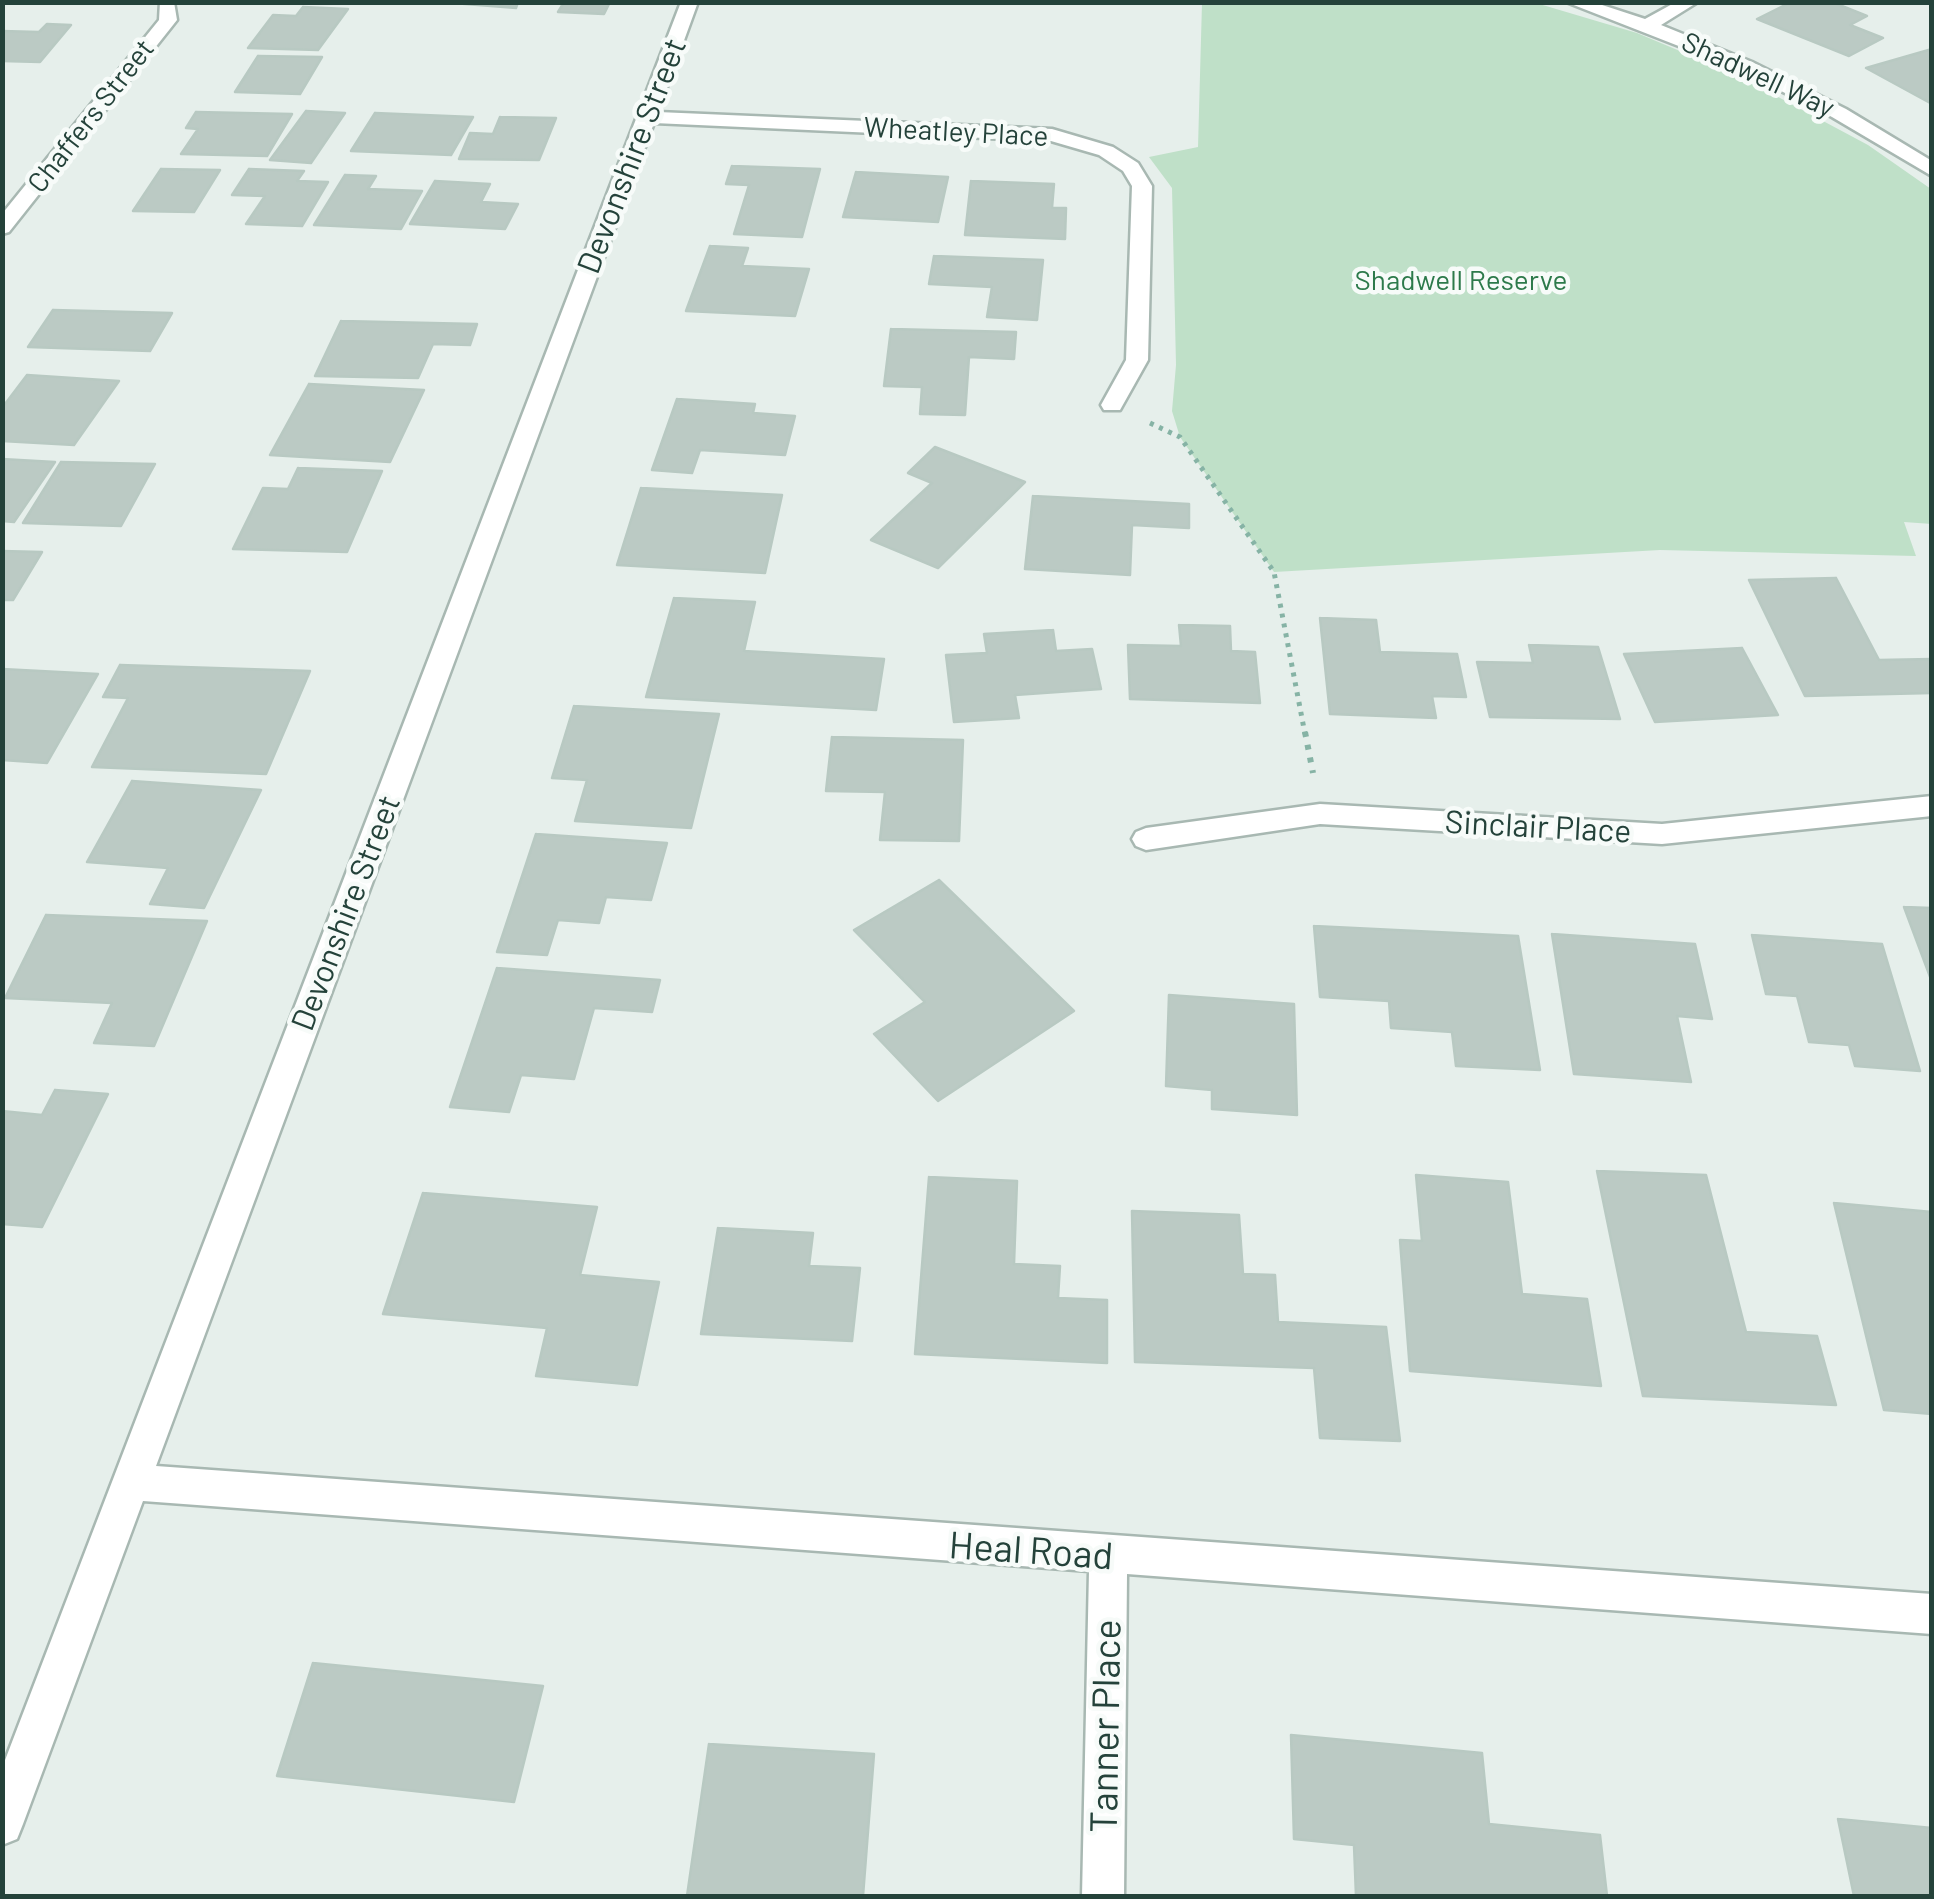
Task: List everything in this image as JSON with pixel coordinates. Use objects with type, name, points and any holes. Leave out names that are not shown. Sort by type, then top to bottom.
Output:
[{"type":"street","name":"Devonshire Street","points":[[2,1824],[690,2]]},
{"type":"street","name":"Shadwell Way","points":[[1574,2],[1647,25],[1797,90],[1932,170]]},
{"type":"street","points":[[1647,25],[1690,2]]},
{"type":"street","name":"Chaffers Street","points":[[2,228],[168,20],[168,3]]},
{"type":"street","name":"Wheatley Place","points":[[646,118],[1052,135],[1083,141],[1106,152],[1130,167],[1142,186],[1137,360],[1112,405]]},
{"type":"street","name":"Sinclair Place","points":[[1146,839],[1320,814],[1662,834],[1932,806]]},
{"type":"street","name":"Heal Road","points":[[132,1482],[1932,1614]]},
{"type":"street","name":"Tanner Place","points":[[1103,1896],[1108,1556]]},
{"type":"path","points":[[1112,405],[1180,437],[1274,572],[1320,814]]},
{"type":"green space","name":"Shadwell Reserve","points":[[1202,3],[1536,3],[1637,33],[1737,75],[1868,145],[1931,189],[1932,524],[1904,522],[1916,556],[1660,550],[1274,572],[1180,437],[1172,411],[1176,365],[1172,188],[1149,157],[1198,147]]},
{"type":"building","points":[[440,2],[518,2],[516,8]]},
{"type":"building","points":[[536,2],[610,2],[604,14],[558,12],[563,4]]},
{"type":"building","points":[[1791,2],[1832,2],[1867,16],[1850,25],[1883,38],[1849,56],[1757,19]]},
{"type":"building","points":[[303,7],[348,9],[318,50],[248,48],[273,15],[296,16]]},
{"type":"building","points":[[47,24],[71,25],[40,62],[2,61],[2,31],[39,32]]},
{"type":"building","points":[[1932,49],[1932,104],[1866,68]]},
{"type":"building","points":[[258,56],[322,57],[300,94],[235,92]]},
{"type":"building","points":[[306,111],[345,113],[311,163],[270,160]]},
{"type":"building","points":[[196,112],[292,114],[267,156],[181,154],[198,129],[186,128]]},
{"type":"building","points":[[375,113],[473,117],[451,155],[351,151]]},
{"type":"building","points":[[500,117],[556,118],[539,160],[459,159],[470,133],[493,134]]},
{"type":"building","points":[[732,166],[820,169],[802,237],[734,234],[749,185],[726,184]]},
{"type":"building","points":[[161,169],[220,170],[194,212],[133,211]]},
{"type":"building","points":[[249,169],[304,171],[297,181],[328,182],[302,226],[246,224],[265,196],[232,195]]},
{"type":"building","points":[[856,172],[948,177],[938,222],[843,217]]},
{"type":"building","points":[[345,175],[376,176],[368,189],[422,191],[401,229],[314,225]]},
{"type":"building","points":[[435,181],[490,184],[481,202],[518,204],[505,229],[410,224]]},
{"type":"building","points":[[971,181],[1054,184],[1052,208],[1066,208],[1065,239],[965,235]]},
{"type":"building","points":[[710,246],[748,248],[742,266],[809,269],[795,316],[686,311]]},
{"type":"building","points":[[934,256],[1043,260],[1037,320],[987,317],[992,287],[929,284]]},
{"type":"building","points":[[53,310],[172,313],[150,351],[28,347]]},
{"type":"building","points":[[341,321],[477,324],[470,345],[433,344],[418,378],[315,376]]},
{"type":"building","points":[[891,329],[1016,332],[1014,359],[969,357],[965,415],[920,414],[922,387],[884,386]]},
{"type":"building","points":[[27,375],[119,381],[74,445],[2,441],[2,408]]},
{"type":"building","points":[[309,384],[424,390],[390,462],[270,455]]},
{"type":"building","points":[[677,399],[755,404],[753,413],[795,416],[785,455],[700,450],[692,473],[652,470]]},
{"type":"building","points":[[935,447],[1025,482],[938,568],[871,540],[932,483],[908,473]]},
{"type":"building","points":[[2,459],[55,462],[14,522],[2,521]]},
{"type":"building","points":[[61,462],[155,464],[121,526],[23,523]]},
{"type":"building","points":[[298,468],[382,471],[347,552],[233,549],[263,488],[288,489]]},
{"type":"building","points":[[641,488],[782,495],[765,573],[617,565]]},
{"type":"building","points":[[1033,496],[1189,504],[1189,528],[1132,525],[1130,575],[1025,569]]},
{"type":"building","points":[[2,551],[42,552],[13,600],[2,600]]},
{"type":"building","points":[[1836,578],[1879,660],[1932,659],[1932,693],[1805,696],[1749,580]]},
{"type":"building","points":[[674,598],[755,602],[744,651],[884,659],[876,710],[646,697]]},
{"type":"building","points":[[1320,618],[1376,620],[1380,652],[1457,654],[1466,697],[1432,696],[1436,718],[1330,714]]},
{"type":"building","points":[[1179,625],[1230,626],[1231,651],[1255,652],[1260,703],[1130,699],[1128,645],[1181,646]]},
{"type":"building","points":[[1053,630],[1056,651],[1092,649],[1101,689],[1015,695],[1019,718],[954,722],[946,655],[987,653],[984,634]]},
{"type":"building","points":[[1529,645],[1598,647],[1620,719],[1490,717],[1477,662],[1533,663]]},
{"type":"building","points":[[1742,648],[1778,715],[1655,722],[1624,654]]},
{"type":"building","points":[[120,665],[310,671],[266,774],[92,767],[128,698],[103,697]]},
{"type":"building","points":[[2,669],[98,674],[47,763],[2,760]]},
{"type":"building","points":[[574,706],[719,714],[691,828],[575,821],[587,780],[552,778]]},
{"type":"building","points":[[832,737],[963,740],[959,841],[880,840],[885,792],[826,791]]},
{"type":"building","points":[[132,781],[261,790],[204,908],[150,904],[168,868],[87,862]]},
{"type":"building","points":[[536,834],[667,843],[651,900],[606,897],[599,923],[558,920],[547,955],[497,952]]},
{"type":"building","points":[[939,880],[1074,1011],[938,1101],[874,1034],[925,1002],[854,930]]},
{"type":"building","points":[[1904,907],[1932,908],[1932,982]]},
{"type":"building","points":[[46,915],[207,921],[154,1046],[94,1043],[112,1003],[5,998]]},
{"type":"building","points":[[1314,926],[1518,936],[1540,1070],[1456,1066],[1452,1032],[1391,1028],[1389,1001],[1320,997]]},
{"type":"building","points":[[1552,934],[1695,944],[1712,1019],[1677,1016],[1691,1082],[1574,1074]]},
{"type":"building","points":[[1752,935],[1882,944],[1920,1071],[1855,1066],[1849,1045],[1809,1042],[1797,996],[1766,994]]},
{"type":"building","points":[[497,968],[660,980],[652,1012],[594,1008],[574,1079],[521,1075],[509,1112],[450,1107]]},
{"type":"building","points":[[1169,995],[1294,1004],[1297,1115],[1212,1109],[1212,1090],[1166,1086]]},
{"type":"building","points":[[55,1090],[108,1094],[42,1227],[2,1224],[2,1111],[42,1115]]},
{"type":"building","points":[[1597,1171],[1706,1175],[1746,1332],[1817,1336],[1836,1405],[1643,1396]]},
{"type":"building","points":[[1416,1175],[1508,1182],[1522,1294],[1587,1299],[1601,1386],[1410,1371],[1400,1240],[1422,1241]]},
{"type":"building","points":[[929,1177],[1017,1181],[1014,1264],[1060,1266],[1058,1298],[1107,1300],[1107,1363],[915,1354]]},
{"type":"building","points":[[423,1193],[597,1207],[580,1275],[659,1282],[637,1385],[536,1376],[547,1328],[383,1314]]},
{"type":"building","points":[[1834,1203],[1932,1212],[1932,1414],[1884,1410]]},
{"type":"building","points":[[1132,1211],[1239,1215],[1243,1274],[1275,1275],[1278,1322],[1386,1327],[1400,1441],[1320,1438],[1314,1368],[1135,1362]]},
{"type":"building","points":[[718,1228],[813,1233],[809,1266],[860,1268],[852,1341],[701,1334]]},
{"type":"building","points":[[313,1663],[543,1686],[514,1802],[277,1776]]},
{"type":"building","points":[[1291,1735],[1482,1753],[1489,1824],[1600,1835],[1607,1896],[1356,1896],[1354,1845],[1294,1839]]},
{"type":"building","points":[[709,1744],[874,1754],[863,1896],[687,1896]]},
{"type":"building","points":[[1838,1819],[1932,1828],[1932,1896],[1854,1896]]}]
